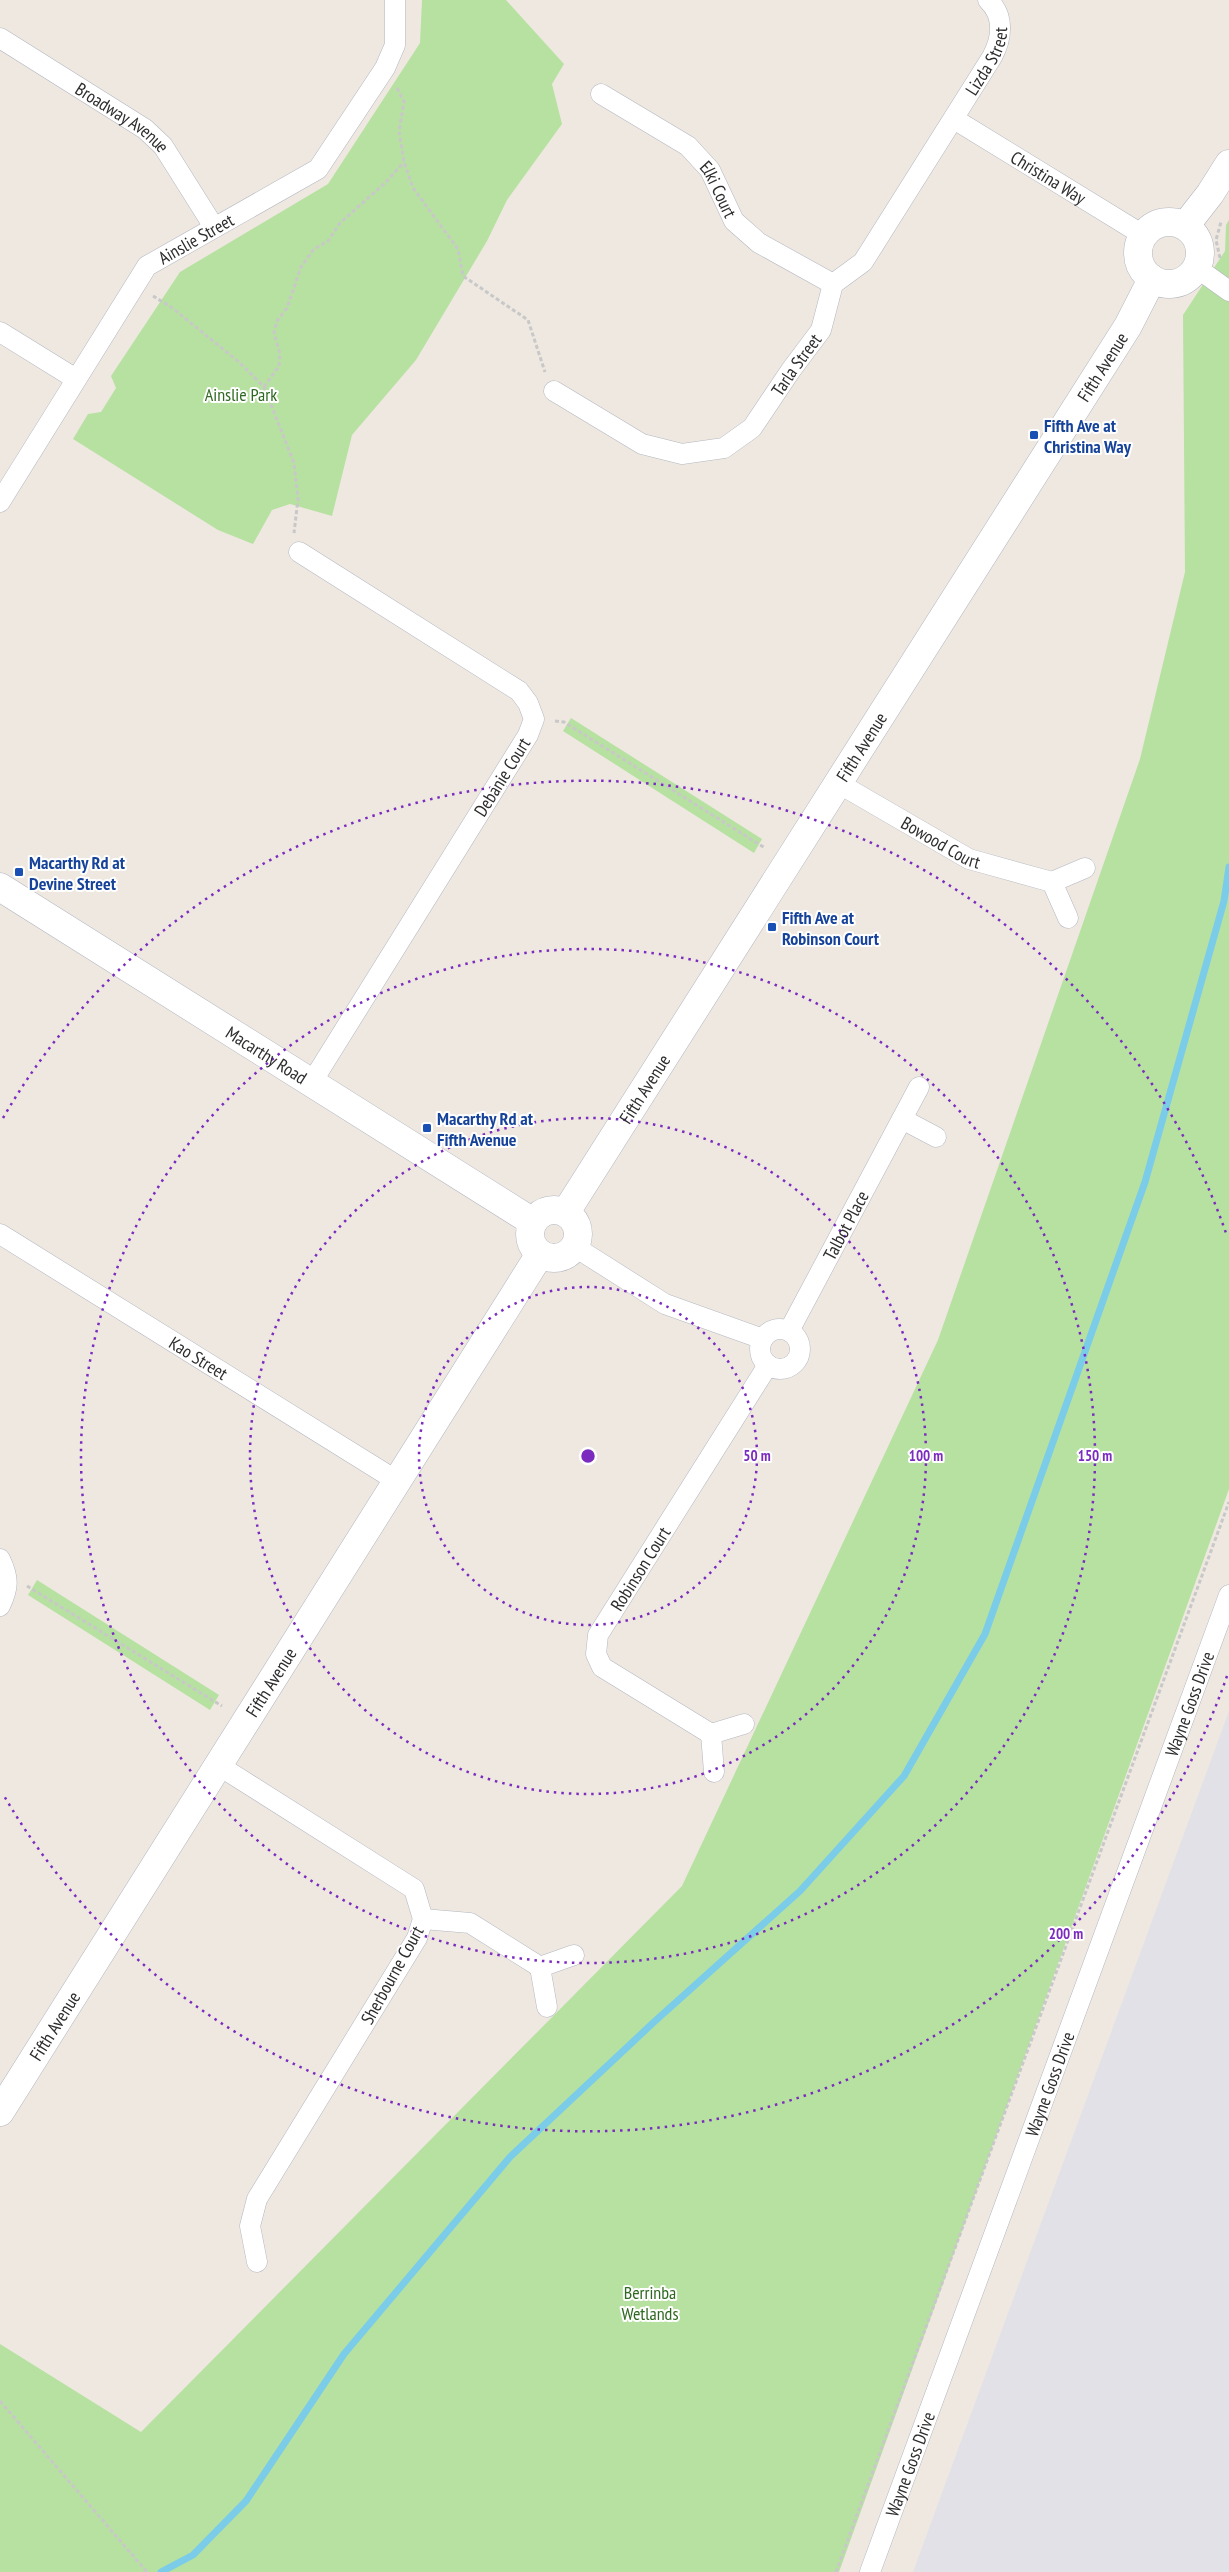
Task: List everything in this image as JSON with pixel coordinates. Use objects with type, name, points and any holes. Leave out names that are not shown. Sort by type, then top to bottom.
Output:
[{"type":"street","name":"Ainslie Street","points":[[0,502],[147,266],[318,170],[385,68],[395,45],[394,0]]},
{"type":"street","name":"Lizda Street","points":[[954,119],[998,46],[1000,23],[997,13],[988,0]]},
{"type":"street","name":"Broadway Avenue","points":[[0,38],[145,129],[163,146],[214,227]]},
{"type":"street","name":"Elki Court","points":[[601,94],[688,146],[710,170],[734,221],[759,243],[833,284]]},
{"type":"street","name":"Christina Way","points":[[954,119],[1143,235]]},
{"type":"street","points":[[833,284],[863,262],[888,219],[954,119]]},
{"type":"street","points":[[1185,226],[1210,194],[1229,164]]},
{"type":"street","points":[[1209,266],[1182,282],[1162,283],[1152,279],[1145,272],[1138,254],[1143,235],[1150,228],[1167,222],[1185,226],[1192,232],[1209,266],[1229,291]]},
{"type":"street","name":"Fifth Avenue","points":[[566,1212],[1128,326],[1152,279]]},
{"type":"street","name":"Tarla Street","points":[[554,391],[642,444],[682,454],[724,448],[752,428],[791,370],[821,330],[833,284]]},
{"type":"street","points":[[0,332],[76,379]]},
{"type":"street","name":"Debanie Court","points":[[299,552],[519,691],[528,703],[534,719],[528,735],[312,1082]]},
{"type":"street","name":"Bowood Court","points":[[838,783],[969,859],[1052,882]]},
{"type":"street","points":[[1068,918],[1052,882],[1085,868]]},
{"type":"street","name":"Macarthy Road","points":[[0,887],[533,1222]]},
{"type":"street","name":"Talbot Place","points":[[789,1331],[919,1087]]},
{"type":"street","points":[[902,1119],[936,1137]]},
{"type":"street","points":[[559,1210],[566,1212],[572,1217],[579,1232],[575,1247],[563,1257],[547,1257],[540,1254],[531,1243],[530,1236],[533,1222],[544,1212],[559,1210]]},
{"type":"street","name":"Kao Street","points":[[0,1234],[397,1481]]},
{"type":"street","points":[[575,1247],[665,1304],[763,1339]]},
{"type":"street","name":"Fifth Avenue","points":[[2,2105],[540,1254]]},
{"type":"street","points":[[777,1329],[789,1331],[799,1344],[797,1360],[791,1366],[783,1368],[768,1365],[760,1352],[763,1339],[766,1334],[777,1329]]},
{"type":"street","name":"Robinson Court","points":[[711,1734],[602,1667],[596,1654],[598,1636],[768,1365]]},
{"type":"street","points":[[0,1606],[6,1594],[4,1567]]},
{"type":"street","name":"Wayne Goss Drive","points":[[870,2572],[1229,1596]]},
{"type":"street","points":[[714,1772],[711,1734],[744,1724]]},
{"type":"street","name":"Sherbourne Court","points":[[218,1765],[414,1890],[423,1919],[417,1938],[257,2199],[250,2226],[257,2262]]},
{"type":"street","points":[[423,1919],[470,1922],[540,1967],[547,2006]]},
{"type":"street","points":[[540,1967],[574,1955]]},
{"type":"path","points":[[385,68],[404,102],[399,131],[404,162],[413,188],[458,249],[463,276],[528,320],[541,362],[554,391]]},
{"type":"path","points":[[264,387],[279,366],[280,354],[274,333],[275,327],[286,308],[301,267],[314,249],[328,241],[340,223],[386,182],[404,162]]},
{"type":"path","points":[[1209,266],[1223,215]]},
{"type":"path","points":[[135,285],[171,307],[239,362],[264,387],[294,463],[298,499],[292,528],[299,552]]},
{"type":"path","points":[[534,719],[564,722],[765,848]]},
{"type":"path","points":[[836,2572],[1229,1502]]},
{"type":"path","points":[[4,1567],[222,1706]]},
{"type":"path","points":[[0,2401],[147,2572]]},
{"type":"shaded area","points":[[1229,1711],[1229,2572],[913,2572]]},
{"type":"green space","name":"Ainslie Park","points":[[422,0],[506,0],[564,64],[552,84],[562,124],[507,200],[487,241],[416,360],[352,435],[332,516],[290,504],[272,510],[253,544],[218,530],[73,439],[88,414],[101,412],[116,388],[111,376],[180,272],[328,184],[420,43]]},
{"type":"green space","name":"Berrinba Wetlands","points":[[1229,220],[1229,1489],[839,2572],[0,2572],[0,2344],[141,2432],[682,1886],[938,1340],[1140,759],[1185,572],[1183,315],[1225,251],[1226,225]]},
{"type":"green space","points":[[571,718],[762,839],[754,853],[563,731]]},
{"type":"green space","points":[[37,1580],[219,1695],[210,1710],[28,1595]]},
{"type":"waterway","points":[[161,2572],[193,2555],[246,2501],[344,2354],[510,2157],[654,2022],[800,1891],[904,1776],[985,1634],[1145,1182],[1224,901],[1229,867]]},
{"type":"place","name":"Fifth Ave at Christina Way","points":[[1034,435]]},
{"type":"place","name":"Macarthy Rd at Devine Street","points":[[19,872]]},
{"type":"place","name":"Fifth Ave at Robinson Court","points":[[772,927]]},
{"type":"place","name":"Macarthy Rd at Fifth Avenue","points":[[427,1128]]}]
